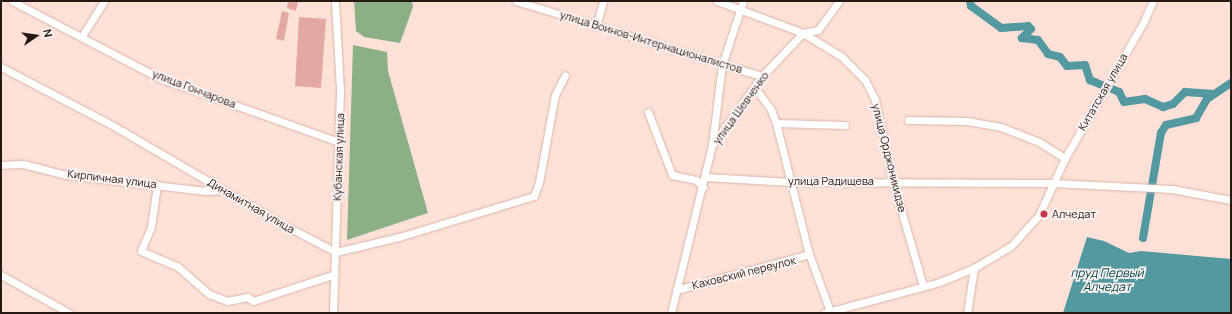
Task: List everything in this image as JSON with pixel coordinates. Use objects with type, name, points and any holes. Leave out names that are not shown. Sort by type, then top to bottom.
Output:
[{"type":"street","name":"улица Гончарова","points":[[12,1],[82,36],[110,53],[179,86],[339,142]]},
{"type":"street","points":[[82,36],[104,1]]},
{"type":"street","name":"Кубанская улица","points":[[333,313],[340,90],[335,1]]},
{"type":"street","name":"улица Воинов-Интернационалистов","points":[[516,1],[762,76]]},
{"type":"street","points":[[596,26],[603,1]]},
{"type":"street","name":"улица Орджоникидзе","points":[[717,1],[742,4],[803,33],[842,57],[865,80],[875,100],[893,182],[923,286]]},
{"type":"street","name":"улица Шевченко","points":[[670,313],[703,187],[712,145],[756,89],[762,76],[803,33],[818,30],[839,1]]},
{"type":"street","name":"Китатская улица","points":[[827,312],[923,286],[974,268],[1011,246],[1039,216],[1065,158],[1144,21],[1152,1]]},
{"type":"street","points":[[712,145],[722,65],[742,4]]},
{"type":"street","name":"Динамитная улица","points":[[1,66],[112,125],[224,190],[336,252]]},
{"type":"street","points":[[336,252],[519,202],[534,196],[539,182],[555,95],[565,75]]},
{"type":"street","points":[[756,89],[771,110],[776,123],[810,254],[827,312]]},
{"type":"street","points":[[648,112],[672,175],[696,180],[703,187]]},
{"type":"street","points":[[908,120],[967,121],[1001,127],[1039,142],[1065,158]]},
{"type":"street","points":[[776,123],[845,125]]},
{"type":"street","name":"Кирпичная улица","points":[[1,165],[23,164],[66,175],[206,191],[224,190]]},
{"type":"street","name":"улица Радищева","points":[[705,177],[791,182],[1053,183],[1172,189],[1231,200]]},
{"type":"street","points":[[157,185],[151,227],[141,251],[177,266],[209,294],[227,301],[248,297],[253,301],[335,274]]},
{"type":"street","name":"Каховский переулок","points":[[676,290],[810,254]]},
{"type":"street","points":[[967,313],[974,268]]},
{"type":"street","points":[[1,275],[68,313]]},
{"type":"green space","points":[[354,1],[412,1],[413,7],[400,43],[364,37],[356,31]]},
{"type":"green space","points":[[353,45],[387,52],[388,71],[428,213],[347,240]]},
{"type":"water","name":"пруд Первый Алчедат","points":[[1087,237],[1104,241],[1129,253],[1141,251],[1231,259],[1231,313],[1063,313]]},
{"type":"building","points":[[288,1],[298,2],[296,11],[287,8]]},
{"type":"building","points":[[282,11],[289,13],[284,41],[276,39]]},
{"type":"building","points":[[299,17],[326,19],[321,88],[295,86]]},
{"type":"waterway","points":[[970,1],[971,6],[1001,28],[1028,26],[1031,29],[1022,38],[1038,40],[1048,54],[1060,57],[1067,66],[1085,65],[1090,80],[1102,85]]},
{"type":"waterway","name":"Алчедат","points":[[1143,238],[1161,133],[1166,125],[1196,118],[1207,99],[1231,83]]},
{"type":"waterway","points":[[1110,88],[1119,92],[1124,102],[1145,99],[1163,107],[1173,104],[1185,92],[1214,94]]},
{"type":"place","name":"Алчедат","points":[[1044,214]]}]
